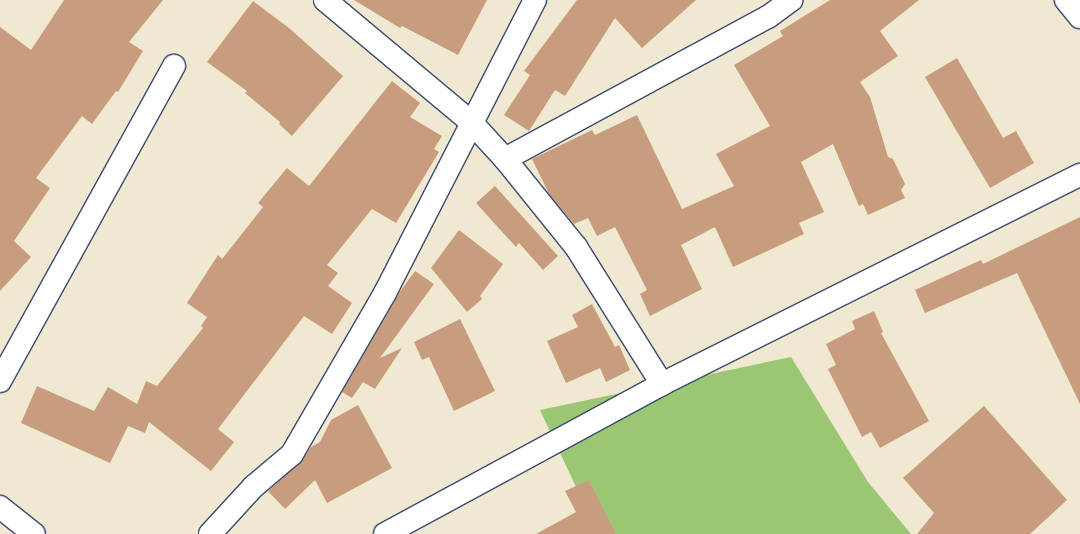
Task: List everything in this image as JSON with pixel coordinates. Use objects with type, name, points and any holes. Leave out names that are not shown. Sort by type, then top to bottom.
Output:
[{"type":"street","points":[[325,0],[472,123],[505,159],[576,247],[662,384]]},
{"type":"street","points":[[210,534],[253,487],[292,454],[385,293],[535,0]]},
{"type":"street","points":[[505,159],[768,17],[791,0]]},
{"type":"street","points":[[1066,0],[1080,17]]},
{"type":"street","points":[[0,381],[174,66]]},
{"type":"street","points":[[385,534],[662,384],[1080,176]]},
{"type":"street","points":[[0,507],[34,534]]},
{"type":"green space","points":[[791,357],[868,482],[911,534],[598,534],[540,410]]},
{"type":"building","points":[[64,0],[163,0],[129,42],[143,51],[118,92],[116,91],[92,124],[82,116],[36,178],[50,188],[14,241],[31,257],[0,291],[0,27],[31,50]]},
{"type":"building","points":[[354,0],[487,0],[458,55],[402,26],[400,28]]},
{"type":"building","points":[[577,0],[696,0],[642,48],[615,18],[565,96],[555,90],[529,131],[504,115],[530,75],[524,71]]},
{"type":"building","points":[[830,0],[919,0],[880,31],[898,56],[860,82],[870,97],[888,157],[893,159],[905,184],[901,190],[905,198],[868,215],[863,204],[859,206],[833,144],[801,162],[824,212],[799,223],[804,234],[733,267],[715,227],[681,245],[702,289],[650,316],[640,294],[647,290],[615,227],[597,236],[588,218],[574,224],[549,194],[532,159],[592,130],[595,135],[637,115],[682,209],[734,186],[716,154],[770,126],[734,65],[783,36],[780,31]]},
{"type":"building","points":[[253,1],[289,28],[343,76],[292,136],[279,124],[280,122],[245,93],[247,91],[207,62]]},
{"type":"building","points":[[957,58],[1003,138],[1016,131],[1034,163],[990,188],[925,77]]},
{"type":"building","points":[[392,81],[420,103],[410,117],[442,136],[434,149],[439,152],[396,223],[372,209],[327,265],[338,273],[328,286],[352,303],[332,334],[304,316],[218,429],[234,442],[211,471],[149,422],[145,433],[128,426],[110,463],[21,423],[37,386],[94,411],[108,387],[137,404],[146,381],[157,386],[203,328],[201,326],[207,317],[187,303],[218,255],[222,259],[263,207],[258,203],[287,168],[309,186]]},
{"type":"building","points":[[495,186],[558,256],[543,270],[519,243],[516,247],[476,203]]},
{"type":"building","points":[[1080,217],[1080,404],[1017,273],[925,313],[915,290],[981,260],[983,264]]},
{"type":"building","points":[[459,230],[503,264],[480,296],[482,299],[467,312],[431,268]]},
{"type":"building","points":[[415,271],[434,284],[380,358],[402,348],[375,389],[363,382],[352,398],[342,392],[399,293]]},
{"type":"building","points":[[592,304],[615,347],[619,345],[630,370],[606,382],[600,368],[566,383],[547,341],[578,327],[572,315]]},
{"type":"building","points":[[874,311],[883,332],[881,333],[929,421],[880,448],[871,432],[862,437],[828,369],[836,365],[826,344],[855,329],[852,321]]},
{"type":"building","points":[[460,319],[495,391],[454,411],[429,357],[422,360],[414,342]]},
{"type":"building","points":[[358,405],[392,468],[327,503],[315,480],[285,509],[268,491],[300,463],[311,447],[320,442],[331,420]]},
{"type":"building","points":[[984,406],[1067,500],[1030,534],[917,534],[934,513],[903,478]]},
{"type":"building","points":[[589,480],[616,534],[536,534],[576,512],[565,491]]}]
